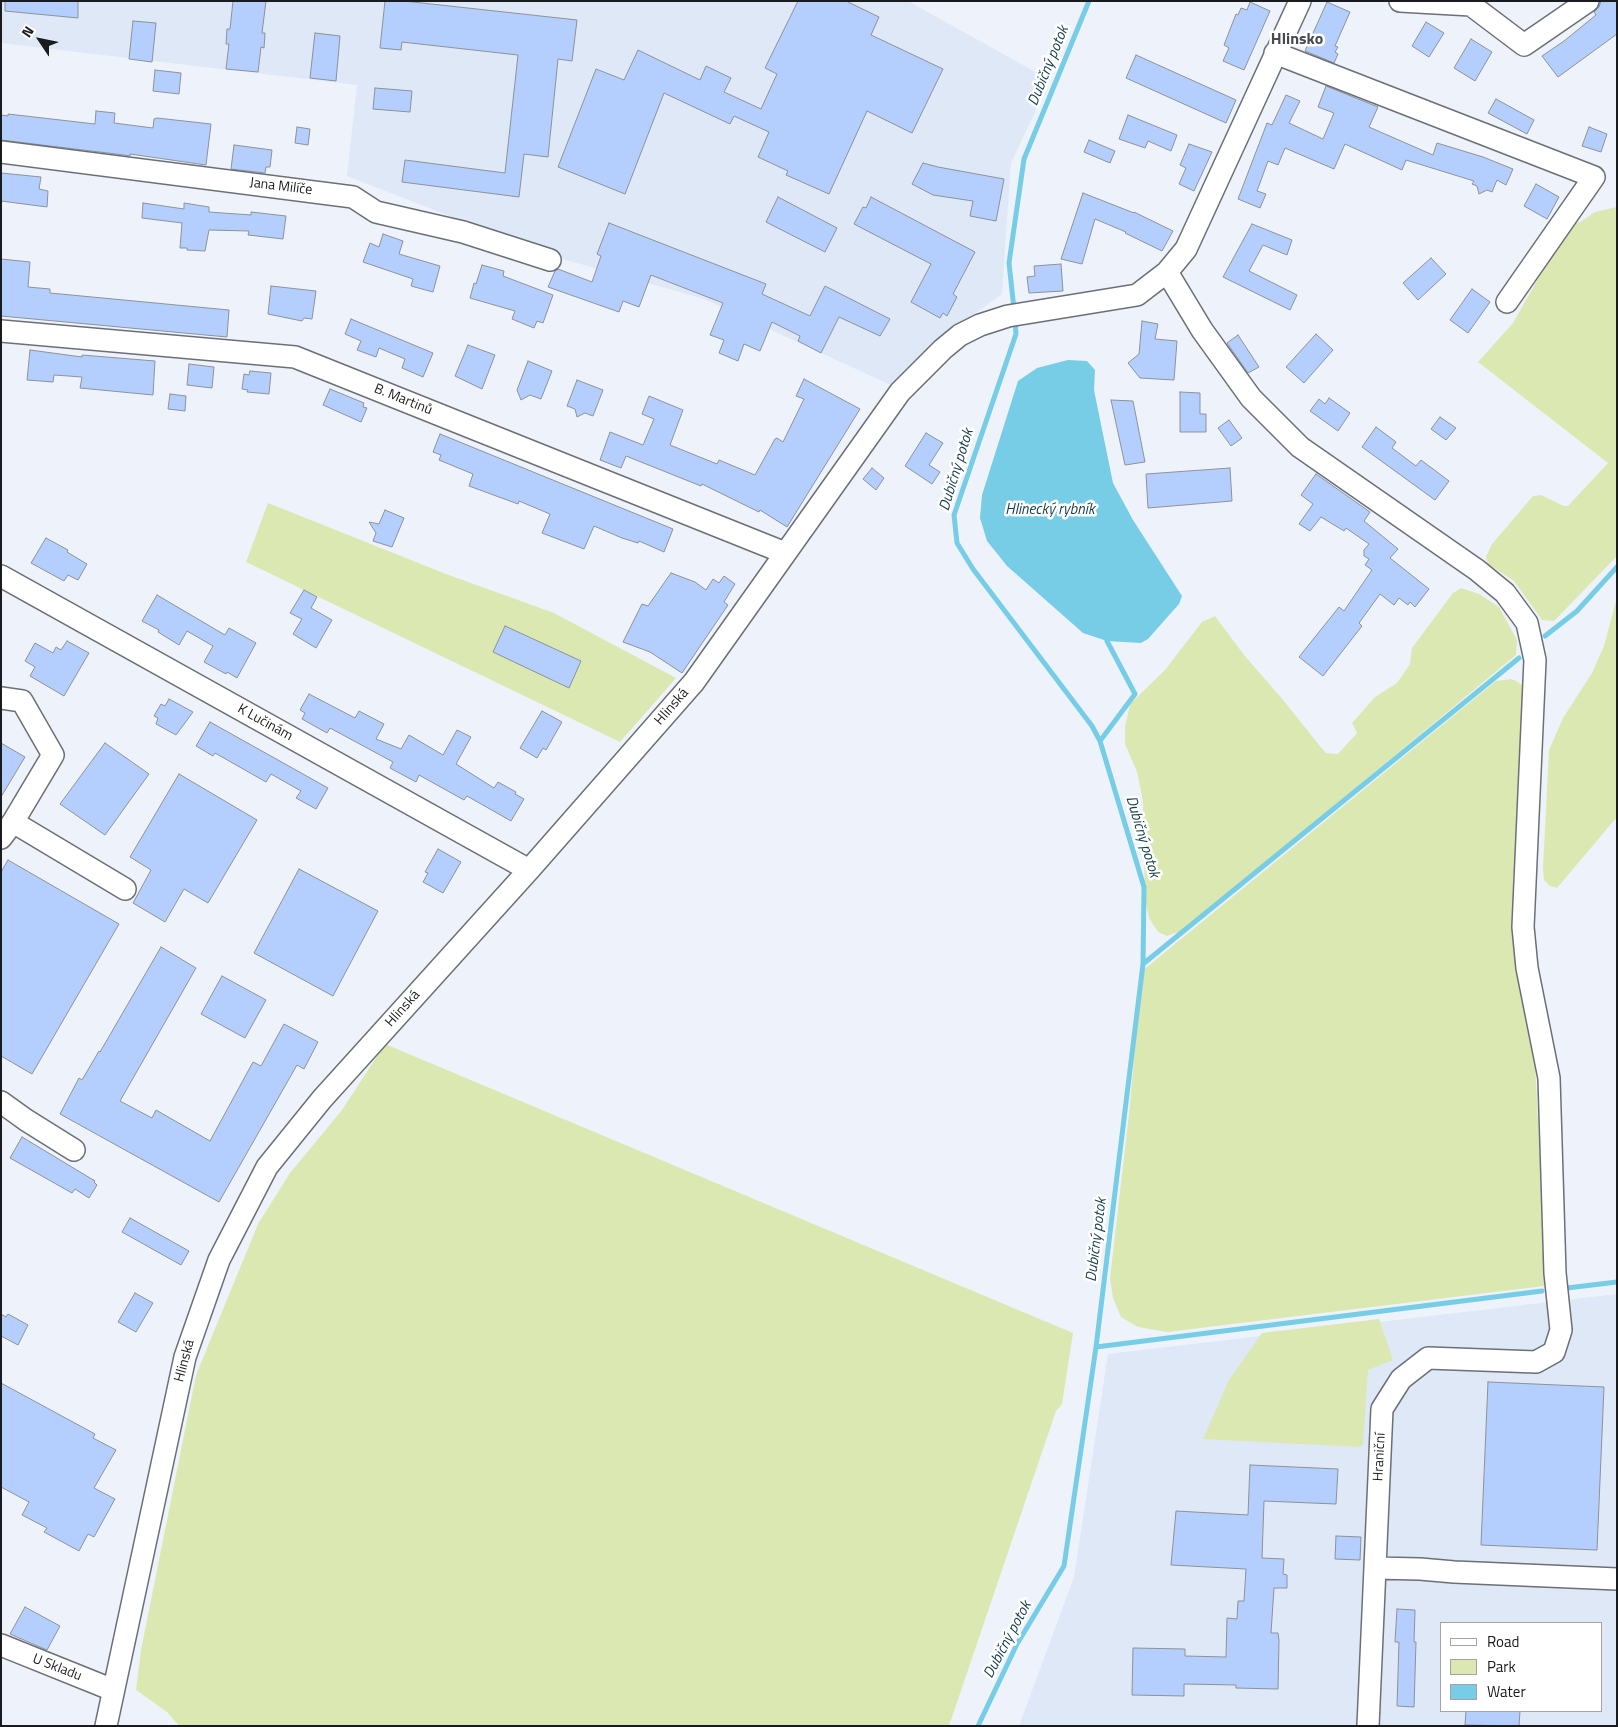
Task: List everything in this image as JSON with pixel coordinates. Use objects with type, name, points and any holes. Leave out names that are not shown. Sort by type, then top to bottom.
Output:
[{"type":"street","name":"Hlinská","points":[[106,1726],[185,1357],[223,1251],[267,1167],[322,1099],[529,870],[694,682],[900,392],[942,349],[960,335],[980,325],[1015,315],[1137,295],[1168,272],[1186,249],[1300,1]]},
{"type":"street","points":[[1400,1],[1471,5],[1524,46],[1588,1]]},
{"type":"street","points":[[1275,54],[1594,177],[1508,302]]},
{"type":"street","name":"Jana Milíče","points":[[1,152],[353,196],[376,212],[462,232],[550,260]]},
{"type":"street","name":"Hraniční","points":[[1168,272],[1202,330],[1251,398],[1300,447],[1477,570],[1505,593],[1527,623],[1535,660],[1523,927],[1527,968],[1549,1078],[1555,1273],[1561,1330],[1554,1352],[1536,1362],[1428,1358],[1401,1378],[1382,1409],[1368,1726]]},
{"type":"street","name":"B. Martinů","points":[[1,331],[295,357],[785,553]]},
{"type":"street","name":"K Lučinám","points":[[1,576],[529,870]]},
{"type":"street","points":[[1,698],[22,701],[53,755],[7,830],[125,889]]},
{"type":"street","points":[[1,1102],[74,1150]]},
{"type":"street","points":[[1375,1568],[1617,1579]]},
{"type":"street","name":"U Skladu","points":[[1,1645],[113,1690]]},
{"type":"shaded area","points":[[1,1],[908,1],[1050,80],[1011,163],[1002,294],[937,341],[897,388],[704,299],[552,256],[347,176],[357,85],[1,43]]},
{"type":"shaded area","points":[[1617,1294],[1617,1726],[1019,1726],[1074,1577],[1108,1354]]},
{"type":"green space","points":[[1617,207],[1617,556],[1554,621],[1542,620],[1514,581],[1488,564],[1486,557],[1492,544],[1533,496],[1541,495],[1564,506],[1568,506],[1608,463],[1478,362],[1513,323],[1570,225],[1582,221],[1595,212]]},
{"type":"green space","points":[[268,503],[446,574],[554,613],[676,678],[620,742],[246,562]]},
{"type":"green space","points":[[1461,588],[1479,594],[1499,607],[1517,640],[1516,655],[1184,930],[1167,936],[1158,932],[1149,918],[1145,900],[1143,801],[1137,772],[1125,744],[1125,727],[1130,704],[1165,670],[1202,622],[1215,616],[1244,655],[1326,753],[1338,754],[1357,733],[1352,723],[1375,697],[1397,683],[1410,664],[1412,648],[1453,593]]},
{"type":"green space","points":[[1617,597],[1617,817],[1557,888],[1550,886],[1544,880],[1543,868],[1549,750],[1563,718],[1592,673],[1604,646]]},
{"type":"green space","points":[[1511,679],[1523,686],[1525,697],[1516,895],[1515,965],[1535,1063],[1544,1286],[1167,1332],[1138,1327],[1121,1317],[1113,1298],[1110,1278],[1129,1114],[1142,971],[1496,681]]},
{"type":"green space","points":[[385,1044],[1073,1333],[1062,1404],[1056,1411],[949,1726],[179,1726],[167,1712],[136,1690],[141,1650],[196,1375],[258,1224],[290,1173],[342,1110]]},
{"type":"green space","points":[[1379,1319],[1393,1360],[1368,1370],[1363,1445],[1360,1447],[1203,1439],[1229,1380],[1262,1333]]},
{"type":"water","name":"Hlinecký rybník","points":[[1068,360],[1087,361],[1095,370],[1094,390],[1113,483],[1133,520],[1182,596],[1179,604],[1148,639],[1141,643],[1107,641],[1083,633],[1007,566],[987,541],[980,518],[982,495],[1018,381],[1037,368]]},
{"type":"building","points":[[5,1],[78,1],[78,18],[5,11]]},
{"type":"building","points":[[233,1],[266,1],[262,33],[265,33],[264,48],[261,47],[258,72],[226,69],[229,44],[226,44],[227,29],[230,29]]},
{"type":"building","points":[[385,1],[404,1],[577,20],[572,61],[558,59],[548,157],[524,154],[519,197],[402,182],[405,160],[505,173],[518,55],[402,42],[401,50],[380,48]]},
{"type":"building","points":[[798,1],[846,1],[879,17],[871,35],[943,69],[912,133],[867,111],[829,194],[786,175],[788,171],[758,157],[769,132],[734,116],[730,124],[664,93],[625,194],[558,167],[596,69],[624,80],[638,50],[700,80],[706,66],[731,78],[724,92],[761,109],[777,74],[765,68]]},
{"type":"building","points":[[1601,1],[1617,1],[1617,34],[1558,77],[1542,56],[1596,15],[1594,12],[1599,7]]},
{"type":"building","points":[[1250,2],[1270,11],[1244,70],[1223,61],[1229,48],[1224,45],[1236,14],[1238,15],[1241,8],[1247,10]]},
{"type":"building","points":[[1327,2],[1350,12],[1335,46],[1338,47],[1335,52],[1338,54],[1334,63],[1305,51]]},
{"type":"building","points":[[133,21],[156,23],[152,62],[129,59]]},
{"type":"building","points":[[1426,22],[1444,33],[1429,57],[1412,46]]},
{"type":"building","points":[[315,33],[340,36],[336,81],[310,78]]},
{"type":"building","points":[[1471,39],[1492,52],[1475,81],[1454,68]]},
{"type":"building","points":[[1136,55],[1236,100],[1226,123],[1126,78]]},
{"type":"building","points":[[155,70],[181,73],[179,94],[153,91]]},
{"type":"building","points":[[1326,86],[1378,107],[1369,127],[1433,155],[1437,143],[1483,157],[1513,169],[1506,185],[1497,180],[1492,192],[1487,190],[1479,194],[1477,186],[1472,184],[1474,181],[1406,160],[1402,170],[1345,144],[1334,169],[1285,148],[1278,165],[1268,161],[1257,191],[1266,194],[1260,208],[1238,199],[1267,123],[1272,125],[1286,95],[1300,101],[1289,123],[1323,139],[1334,113],[1318,107]]},
{"type":"building","points":[[375,88],[412,91],[410,112],[373,109]]},
{"type":"building","points":[[1496,99],[1534,120],[1527,134],[1488,113]]},
{"type":"building","points":[[96,111],[115,113],[114,123],[153,128],[154,119],[157,118],[211,124],[206,165],[130,154],[130,156],[1,140],[1,115],[8,116],[8,114],[95,124]]},
{"type":"building","points":[[1128,115],[1177,135],[1171,151],[1148,141],[1145,148],[1119,139]]},
{"type":"building","points":[[297,127],[310,129],[308,145],[295,143]]},
{"type":"building","points":[[1589,127],[1607,134],[1601,152],[1582,146]]},
{"type":"building","points":[[1089,140],[1115,151],[1110,163],[1084,152]]},
{"type":"building","points":[[1189,144],[1212,152],[1194,191],[1179,184],[1186,168],[1180,165]]},
{"type":"building","points":[[234,145],[272,150],[270,167],[266,167],[265,173],[231,169]]},
{"type":"building","points":[[923,163],[1004,179],[996,221],[970,216],[973,201],[933,195],[912,184]]},
{"type":"building","points":[[1,173],[41,177],[39,189],[48,191],[47,207],[1,201]]},
{"type":"building","points":[[1536,184],[1559,197],[1547,219],[1524,206]]},
{"type":"building","points":[[1083,193],[1134,212],[1173,231],[1162,251],[1126,232],[1095,219],[1082,264],[1061,259]]},
{"type":"building","points":[[778,197],[837,228],[825,252],[766,222]]},
{"type":"building","points":[[871,197],[975,252],[953,294],[957,297],[947,316],[943,313],[940,318],[911,302],[931,264],[854,224],[863,207],[866,208]]},
{"type":"building","points":[[143,203],[184,209],[184,203],[209,207],[209,212],[251,215],[251,212],[286,216],[283,239],[248,235],[249,231],[209,230],[205,251],[187,250],[187,248],[180,248],[182,223],[142,218]]},
{"type":"building","points":[[609,223],[766,284],[762,294],[810,316],[825,286],[890,319],[880,336],[839,317],[821,353],[798,341],[800,336],[772,322],[760,351],[744,344],[738,361],[719,353],[724,340],[710,335],[723,303],[651,275],[639,307],[623,301],[619,312],[548,287],[555,271],[558,269],[592,282],[601,256],[597,254]]},
{"type":"building","points":[[1252,224],[1292,240],[1287,255],[1263,245],[1249,271],[1297,295],[1290,310],[1223,277]]},
{"type":"building","points":[[383,234],[403,241],[399,254],[440,266],[433,292],[411,286],[413,279],[363,262],[370,243],[379,247]]},
{"type":"building","points":[[1431,258],[1446,274],[1418,300],[1403,283]]},
{"type":"building","points":[[1,259],[30,262],[28,287],[50,289],[50,293],[229,310],[227,337],[1,316]]},
{"type":"building","points":[[1061,264],[1063,291],[1029,293],[1027,277],[1035,276],[1034,266]]},
{"type":"building","points":[[482,265],[504,271],[503,276],[553,295],[543,323],[537,321],[534,328],[512,319],[515,311],[470,298]]},
{"type":"building","points":[[271,286],[316,291],[312,319],[304,318],[302,321],[268,314]]},
{"type":"building","points":[[1472,289],[1490,302],[1468,333],[1450,320]]},
{"type":"building","points":[[351,319],[433,353],[423,377],[402,368],[405,359],[379,348],[376,357],[357,350],[361,341],[345,334]]},
{"type":"building","points":[[1142,321],[1158,324],[1155,339],[1177,341],[1174,380],[1140,378],[1128,363],[1139,354]]},
{"type":"building","points":[[1316,334],[1333,350],[1304,383],[1286,367]]},
{"type":"building","points":[[1238,335],[1259,367],[1248,373],[1227,343]]},
{"type":"building","points":[[468,345],[495,355],[482,389],[455,376]]},
{"type":"building","points":[[30,350],[82,357],[82,355],[155,361],[153,395],[80,388],[82,377],[54,375],[53,382],[27,380]]},
{"type":"building","points":[[528,361],[552,371],[541,399],[530,395],[521,400],[517,390]]},
{"type":"building","points":[[189,364],[214,367],[212,388],[187,385]]},
{"type":"building","points":[[250,371],[271,373],[269,394],[247,392],[248,390],[242,389],[244,374],[249,375]]},
{"type":"building","points":[[804,379],[860,409],[787,527],[760,510],[759,512],[702,484],[701,486],[626,456],[621,468],[600,460],[610,432],[643,445],[654,419],[642,414],[649,396],[683,410],[670,445],[717,464],[719,460],[755,475],[775,439],[777,438],[783,442],[804,399],[796,396]]},
{"type":"building","points":[[577,380],[603,390],[593,416],[585,413],[577,417],[575,409],[567,406]]},
{"type":"building","points":[[330,389],[364,403],[363,407],[367,408],[361,422],[323,405]]},
{"type":"building","points":[[1180,392],[1200,393],[1200,414],[1206,414],[1206,432],[1180,432]]},
{"type":"building","points":[[170,394],[186,396],[185,411],[168,409]]},
{"type":"building","points":[[1329,398],[1350,413],[1338,431],[1310,411],[1319,399],[1325,404]]},
{"type":"building","points":[[1111,400],[1133,401],[1145,462],[1125,465]]},
{"type":"building","points":[[1440,417],[1456,428],[1446,440],[1431,429]]},
{"type":"building","points":[[1229,420],[1242,438],[1231,446],[1218,428]]},
{"type":"building","points":[[1376,427],[1396,442],[1392,448],[1416,466],[1421,460],[1449,481],[1435,500],[1362,447]]},
{"type":"building","points":[[926,433],[943,443],[929,465],[940,472],[932,484],[905,466]]},
{"type":"building","points":[[440,434],[673,529],[664,552],[639,541],[638,543],[622,538],[594,526],[584,549],[542,533],[550,514],[519,501],[518,504],[469,486],[473,474],[439,460],[441,455],[433,452]]},
{"type":"building","points":[[872,468],[884,478],[876,490],[863,479]]},
{"type":"building","points":[[1230,468],[1232,501],[1148,508],[1146,474]]},
{"type":"building","points":[[1316,474],[1370,512],[1364,521],[1398,549],[1390,558],[1429,589],[1415,607],[1410,602],[1408,605],[1399,598],[1394,605],[1380,594],[1359,623],[1362,626],[1323,676],[1299,657],[1339,607],[1344,611],[1372,570],[1365,565],[1369,559],[1364,556],[1364,550],[1369,544],[1346,528],[1344,531],[1321,517],[1310,531],[1299,524],[1313,504],[1301,495]]},
{"type":"building","points":[[385,510],[404,518],[392,547],[373,541],[376,533],[369,522],[379,524]]},
{"type":"building","points":[[46,538],[68,550],[67,552],[87,564],[78,580],[68,575],[64,581],[31,563]]},
{"type":"building","points":[[671,573],[695,582],[706,590],[713,579],[719,583],[724,576],[735,584],[724,602],[728,605],[682,673],[650,652],[623,642],[642,604],[648,606]]},
{"type":"building","points":[[304,590],[317,597],[311,608],[332,620],[316,648],[293,634],[302,619],[290,613]]},
{"type":"building","points":[[157,595],[225,635],[229,628],[256,643],[237,678],[204,662],[213,646],[187,631],[179,645],[158,632],[159,630],[142,621]]},
{"type":"building","points":[[505,626],[581,661],[569,688],[493,652]]},
{"type":"building","points":[[67,641],[89,653],[64,696],[30,676],[35,667],[25,661],[35,643],[53,653],[56,647],[61,650]]},
{"type":"building","points":[[309,694],[355,718],[359,711],[384,724],[376,739],[401,749],[409,735],[443,755],[457,730],[471,737],[456,764],[494,788],[498,782],[524,799],[511,821],[467,796],[464,800],[419,775],[416,782],[390,768],[393,762],[330,728],[327,733],[302,719],[305,713],[300,710]]},
{"type":"building","points":[[169,699],[193,712],[176,735],[156,724],[158,718],[154,716],[161,704],[165,706]]},
{"type":"building","points":[[542,711],[562,722],[546,750],[543,748],[537,758],[520,748]]},
{"type":"building","points":[[210,722],[328,788],[316,809],[296,798],[301,791],[271,774],[266,782],[215,753],[213,756],[196,746]]},
{"type":"building","points":[[1,743],[25,757],[1,797]]},
{"type":"building","points":[[105,743],[149,774],[105,835],[60,804]]},
{"type":"building","points":[[179,774],[257,820],[208,903],[184,889],[165,922],[133,903],[151,870],[130,857]]},
{"type":"building","points":[[438,849],[461,862],[443,893],[423,882],[428,873],[425,872]]},
{"type":"building","points":[[8,860],[119,924],[32,1074],[1,1056],[1,872]]},
{"type":"building","points":[[299,869],[378,911],[333,996],[254,953]]},
{"type":"building","points":[[161,947],[196,968],[120,1101],[152,1118],[156,1110],[210,1141],[253,1062],[261,1066],[284,1024],[318,1042],[304,1069],[297,1065],[219,1202],[60,1114],[79,1078],[82,1080],[100,1052]]},
{"type":"building","points":[[222,976],[266,1000],[245,1038],[201,1014]]},
{"type":"building","points":[[22,1137],[95,1181],[97,1185],[89,1198],[75,1189],[72,1193],[10,1158]]},
{"type":"building","points":[[130,1218],[189,1251],[181,1265],[122,1232]]},
{"type":"building","points":[[135,1293],[153,1303],[136,1332],[118,1322]]},
{"type":"building","points":[[1,1314],[6,1317],[8,1314],[28,1325],[18,1345],[1,1336]]},
{"type":"building","points":[[1488,1382],[1604,1387],[1597,1550],[1481,1545]]},
{"type":"building","points":[[1,1383],[95,1434],[93,1438],[116,1450],[94,1488],[115,1499],[94,1537],[88,1534],[79,1551],[44,1532],[47,1528],[22,1515],[29,1502],[1,1487]]},
{"type":"building","points":[[1250,1465],[1338,1469],[1336,1504],[1264,1501],[1262,1558],[1284,1559],[1283,1574],[1287,1575],[1287,1588],[1274,1588],[1271,1633],[1278,1633],[1279,1640],[1278,1689],[1236,1688],[1236,1685],[1184,1684],[1184,1696],[1132,1695],[1133,1648],[1185,1649],[1185,1656],[1226,1657],[1227,1618],[1237,1619],[1238,1601],[1244,1601],[1246,1569],[1171,1565],[1176,1511],[1248,1515]]},
{"type":"building","points":[[1336,1536],[1361,1537],[1360,1560],[1335,1559]]},
{"type":"building","points":[[25,1607],[60,1626],[47,1650],[10,1634]]},
{"type":"building","points":[[1397,1609],[1415,1610],[1414,1707],[1397,1706],[1399,1642],[1395,1642]]},
{"type":"building","points":[[1466,1712],[1520,1712],[1519,1726],[1465,1725]]},
{"type":"waterway","name":"Dubičný potok","points":[[1014,309],[1009,263],[1024,159],[1089,1]]},
{"type":"waterway","name":"Dubičný potok","points":[[978,1726],[1017,1644],[1064,1566],[1096,1347],[1143,964],[1144,887],[1100,741],[1092,726],[973,569],[957,543],[954,515],[1016,334],[1015,320]]},
{"type":"waterway","points":[[1545,636],[1577,611],[1617,567]]},
{"type":"waterway","points":[[1100,741],[1135,694],[1107,641]]},
{"type":"waterway","points":[[1143,964],[1519,658]]},
{"type":"waterway","points":[[1567,1288],[1617,1282]]},
{"type":"waterway","points":[[1096,1347],[1542,1291]]},
{"type":"district","name":"Hlinsko","points":[[1297,40]]}]
